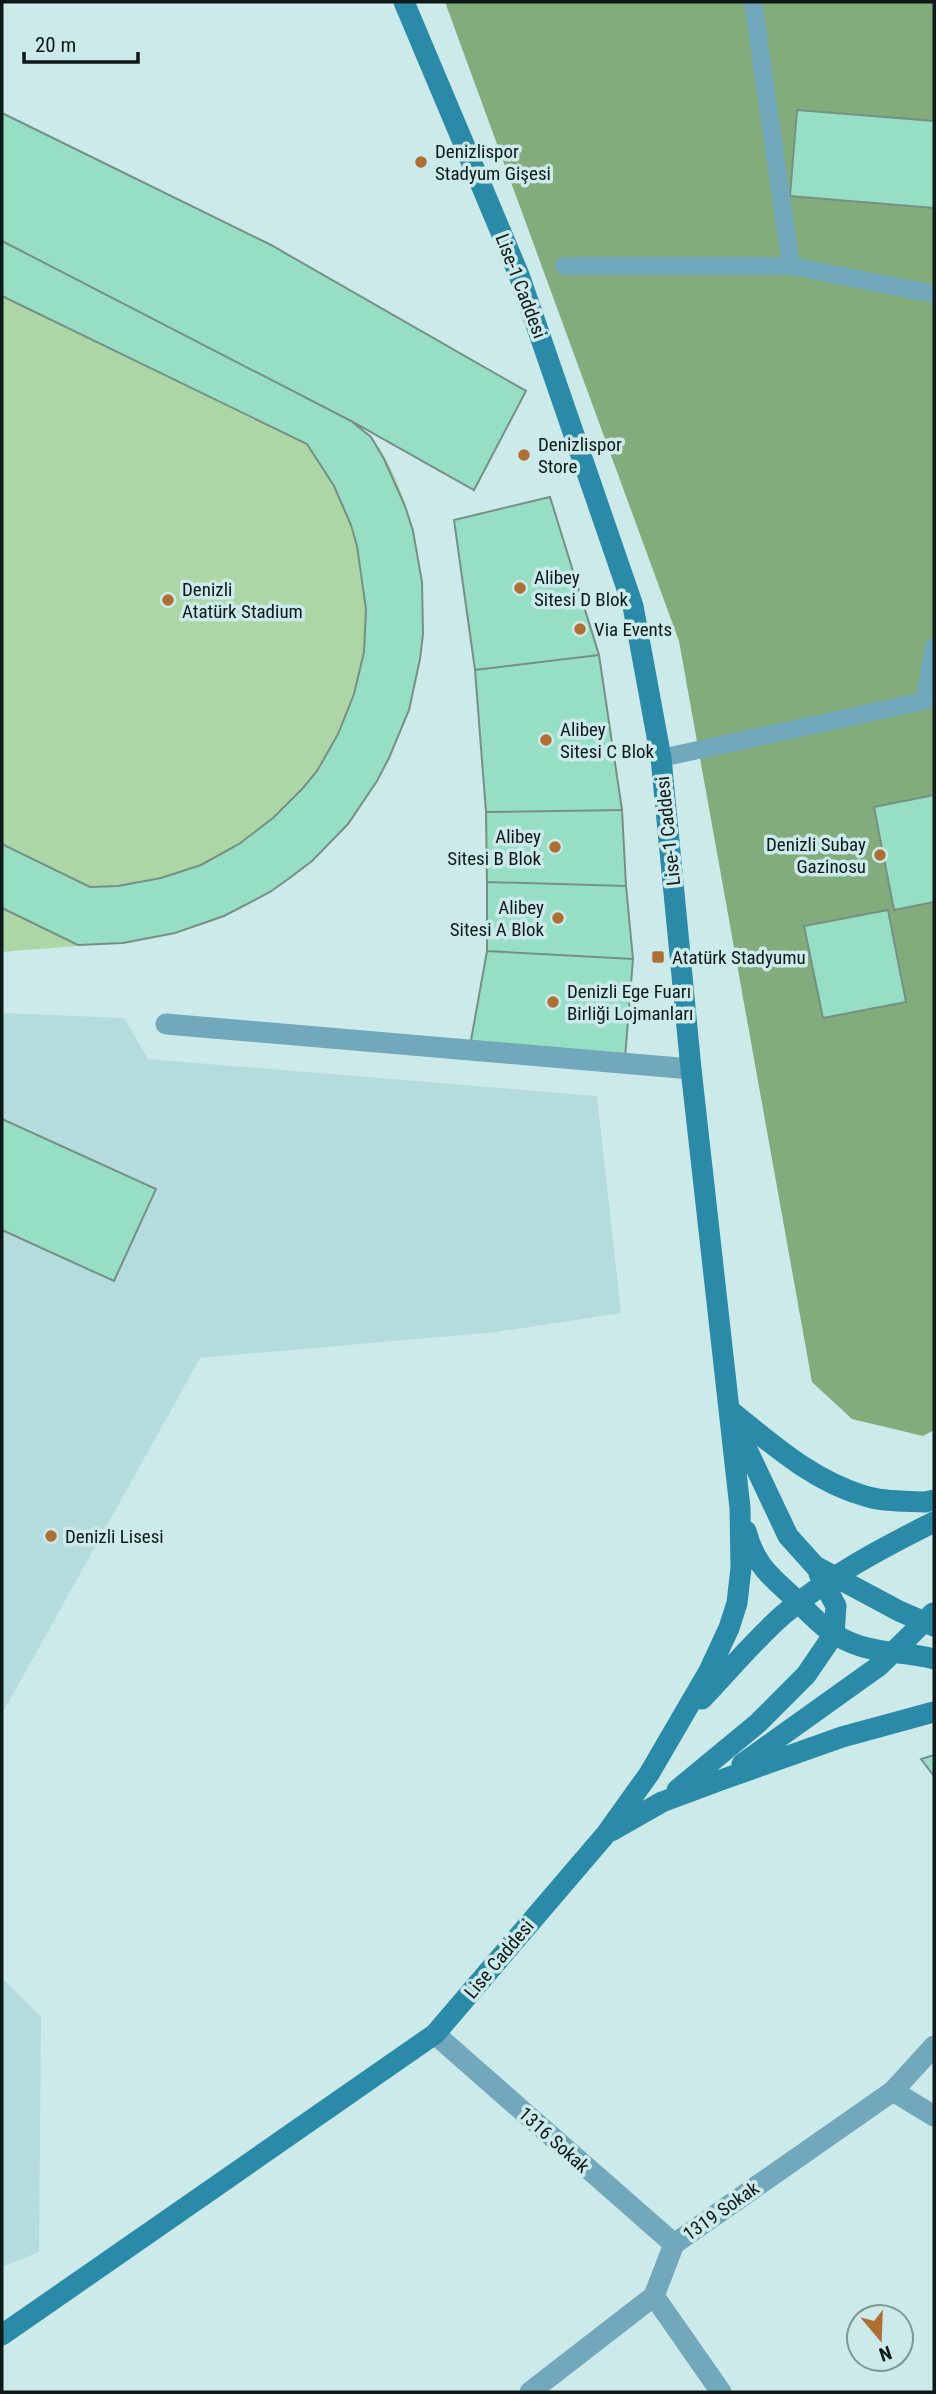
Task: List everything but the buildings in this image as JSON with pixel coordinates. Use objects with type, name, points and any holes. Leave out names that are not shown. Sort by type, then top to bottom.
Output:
[{"type":"main road","name":"Lise-1 Caddesi","points":[[404,2],[519,275],[633,606],[661,758],[728,1408]]},
{"type":"main road","points":[[728,1408],[790,1459],[826,1481],[867,1497],[925,1502],[934,1500]]},
{"type":"main road","points":[[728,1408],[788,1536],[815,1566],[830,1581],[899,1611],[931,1620]]},
{"type":"main road","name":"Lise Caddesi","points":[[2,2335],[435,2034],[606,1834],[649,1774],[709,1671],[729,1628],[737,1603],[741,1568],[740,1508],[728,1408]]},
{"type":"main road","points":[[740,1508],[748,1538],[760,1564],[791,1609],[861,1647],[934,1659]]},
{"type":"main road","points":[[678,1723],[791,1609],[881,1549],[934,1522]]},
{"type":"main road","points":[[662,1802],[758,1723],[806,1675],[834,1634],[836,1606],[830,1581]]},
{"type":"main road","points":[[720,1780],[869,1674],[931,1620]]},
{"type":"main road","points":[[606,1834],[662,1802],[720,1780],[842,1737],[934,1712]]},
{"type":"street","points":[[166,1024],[691,1069]]},
{"type":"street","name":"1316 Sokak","points":[[435,2034],[674,2244]]},
{"type":"street","name":"1319 Sokak","points":[[654,2296],[674,2244],[892,2091],[934,2046]]},
{"type":"street","points":[[892,2091],[934,2116]]},
{"type":"street","points":[[530,2392],[654,2296],[720,2392]]},
{"type":"lane","points":[[753,2],[791,266]]},
{"type":"lane","points":[[564,266],[791,266],[934,294]]},
{"type":"lane","points":[[661,758],[924,701],[934,647]]},
{"type":"shaded area","name":"Denizli Lisesi","points":[[2,1013],[124,1018],[148,1059],[597,1096],[621,1313],[496,1332],[200,1358],[2,1714]]},
{"type":"shaded area","points":[[2,1978],[41,2017],[39,2252],[2,2267]]},
{"type":"green space","points":[[445,2],[934,2],[934,1430],[923,1436],[852,1419],[812,1382],[679,641]]},
{"type":"green space","points":[[2,113],[271,245],[526,391],[474,490],[353,422],[371,437],[381,450],[394,475],[408,515],[415,541],[422,596],[421,649],[411,701],[393,750],[367,796],[334,837],[295,874],[249,904],[220,918],[160,936],[128,941],[2,952]]},
{"type":"place","name":"Denizlispor Stadyum Gişesi","points":[[421,162]]},
{"type":"place","name":"Denizlispor Store","points":[[524,455]]},
{"type":"place","name":"Alibey Sitesi D Blok","points":[[520,588]]},
{"type":"place","name":"Denizli Atatürk Stadium","points":[[168,600]]},
{"type":"place","name":"Via Events","points":[[580,629]]},
{"type":"place","name":"Alibey Sitesi C Blok","points":[[546,740]]},
{"type":"place","name":"Alibey Sitesi B Blok","points":[[555,847]]},
{"type":"place","name":"Denizli Subay Gazinosu","points":[[880,855]]},
{"type":"place","name":"Alibey Sitesi A Blok","points":[[558,918]]},
{"type":"place","name":"Atatürk Stadyumu","points":[[658,957]]},
{"type":"place","name":"Denizli Ege Fuarı Birliği Lojmanları","points":[[553,1002]]},
{"type":"place","name":"Denizli Lisesi","points":[[51,1536]]}]
